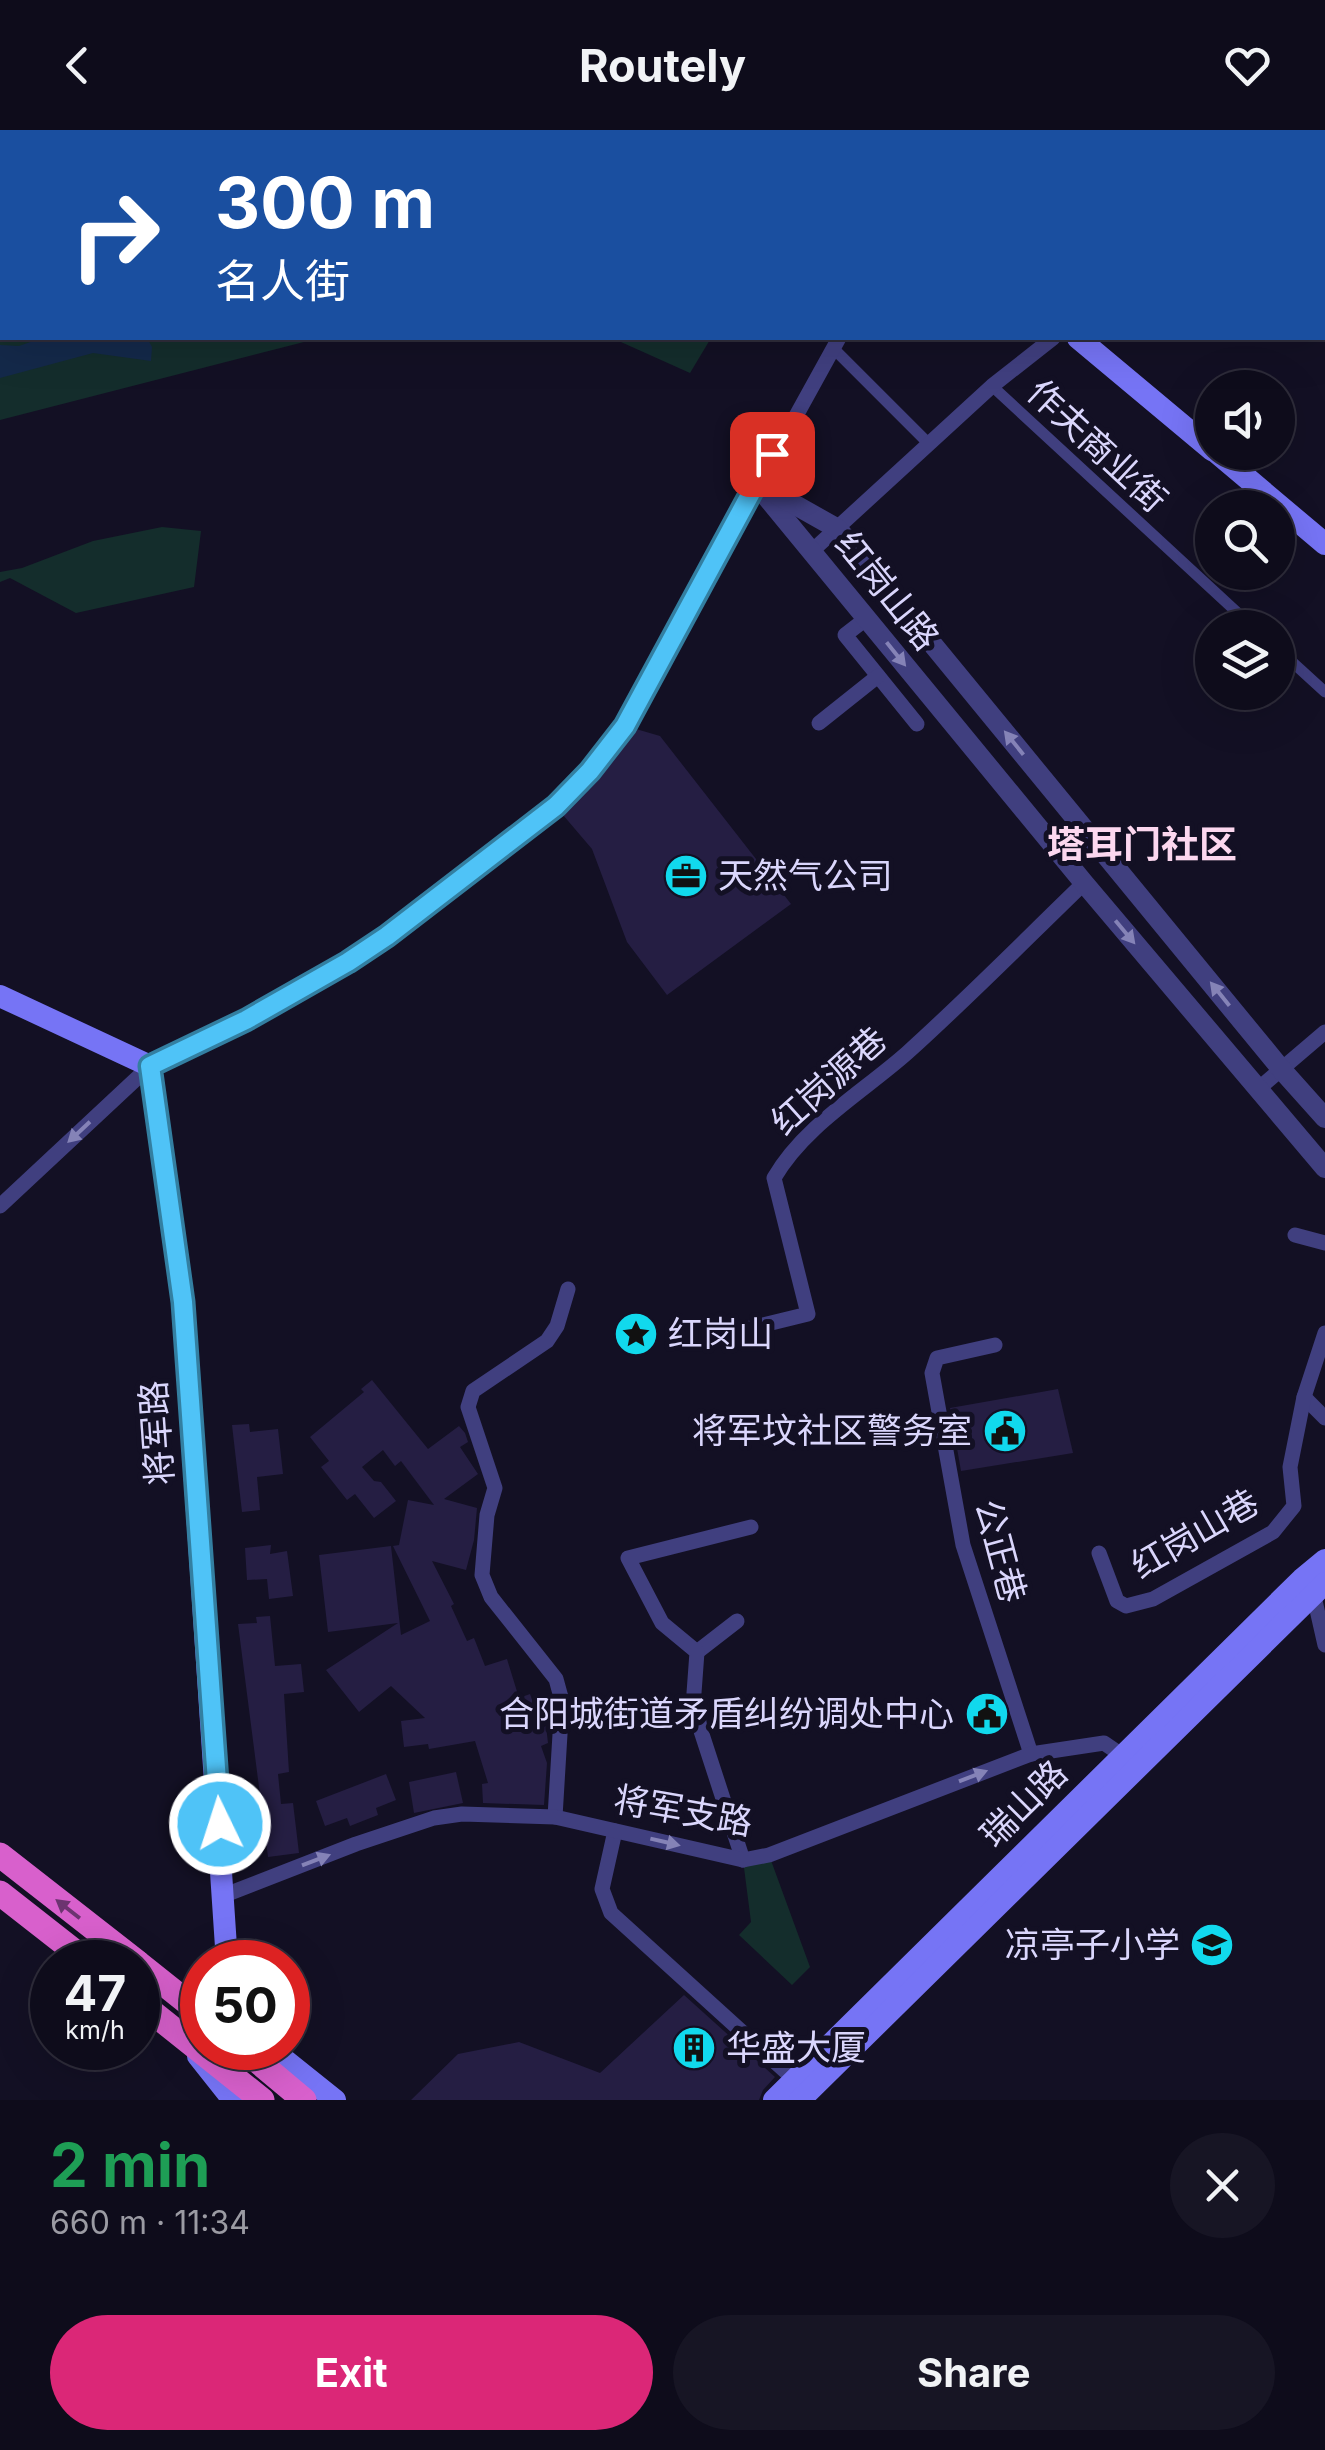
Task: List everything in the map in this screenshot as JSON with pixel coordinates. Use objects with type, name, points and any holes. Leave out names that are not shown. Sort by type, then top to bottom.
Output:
[{"type":"highway","points":[[0,1855],[108,1940]]},
{"type":"highway","points":[[0,1894],[60,1940]]},
{"type":"highway","points":[[160,1981],[180,1997]]},
{"type":"highway","points":[[160,2019],[180,2035]]},
{"type":"highway","points":[[224,2070],[262,2100]]},
{"type":"highway","points":[[268,2070],[304,2100]]},
{"type":"main road","points":[[1080,340],[1195,435]]},
{"type":"main road","points":[[1237,470],[1325,544]]},
{"type":"main road","points":[[0,996],[150,1066]]},
{"type":"main road","name":"将军路","points":[[150,1066],[183,1302],[226,1940]]},
{"type":"main road","name":"瑞山路","points":[[804,2093],[1123,1756],[1325,1560]]},
{"type":"main road","name":"瑞山路","points":[[774,2100],[804,2093],[1319,1588]]},
{"type":"main road","points":[[209,2070],[233,2100]]},
{"type":"main road","points":[[298,2070],[335,2100]]},
{"type":"street","points":[[812,551],[992,386],[1050,340]]},
{"type":"street","points":[[0,1206],[150,1066],[246,1020],[387,936],[556,806],[590,771],[625,726],[836,343],[929,444]]},
{"type":"street","name":"作夫商业街","points":[[992,386],[1235,610]]},
{"type":"street","name":"红岗山路","points":[[756,484],[838,529],[1325,1118]]},
{"type":"street","name":"红岗山路","points":[[756,484],[1084,884],[1325,1168]]},
{"type":"street","points":[[867,618],[845,635],[916,724]]},
{"type":"street","points":[[1295,665],[1325,692]]},
{"type":"street","points":[[819,723],[878,676]]},
{"type":"street","name":"红岗源巷","points":[[734,1332],[808,1314],[774,1178],[785,1160],[812,1132],[951,1013],[1084,884]]},
{"type":"street","points":[[1257,1090],[1325,1032]]},
{"type":"street","points":[[1295,1235],[1325,1242]]},
{"type":"street","points":[[555,1817],[562,1701],[556,1679],[492,1597],[482,1575],[487,1515],[495,1488],[468,1407],[474,1390],[547,1341],[558,1326],[568,1289]]},
{"type":"street","name":"红岗山巷","points":[[1099,1553],[1117,1601],[1126,1606],[1152,1599],[1273,1532],[1294,1506],[1290,1467],[1304,1396],[1325,1333]]},
{"type":"street","name":"公正巷","points":[[994,1345],[937,1358],[932,1373],[962,1546],[1031,1754]]},
{"type":"street","points":[[1304,1396],[1325,1418]]},
{"type":"street","points":[[697,1652],[662,1622],[628,1558],[751,1527]]},
{"type":"street","points":[[1319,1588],[1325,1645]]},
{"type":"street","points":[[736,1622],[697,1652],[694,1693],[700,1728],[744,1860]]},
{"type":"street","name":"将军支路","points":[[225,1895],[356,1844],[434,1818],[462,1814],[555,1817],[744,1860],[769,1856],[1031,1754],[1104,1743],[1123,1756]]},
{"type":"street","points":[[615,1831],[602,1889],[611,1913],[804,2093]]},
{"type":"green space","points":[[0,340],[304,340],[304,342],[0,420]]},
{"type":"green space","points":[[616,340],[710,340],[690,373]]},
{"type":"green space","points":[[162,527],[201,531],[194,587],[76,613],[10,578],[0,582],[0,572],[22,568],[93,541]]},
{"type":"green space","points":[[769,1855],[810,1967],[792,1985],[739,1935],[751,1922],[743,1860]]},
{"type":"water","points":[[36,340],[148,340],[152,347],[151,361],[93,353],[0,378],[0,345],[19,346]]},
{"type":"building","name":"天然气公司","points":[[636,729],[660,736],[791,904],[667,995],[627,942],[592,849],[563,815],[600,778]]},
{"type":"building","points":[[372,1380],[428,1449],[459,1426],[465,1433],[468,1442],[460,1447],[478,1474],[444,1499],[477,1508],[474,1540],[466,1570],[432,1561],[467,1641],[474,1638],[485,1666],[507,1659],[519,1698],[530,1694],[542,1728],[546,1726],[548,1743],[541,1746],[547,1763],[544,1805],[483,1803],[482,1784],[488,1783],[475,1741],[429,1749],[428,1744],[404,1747],[401,1721],[425,1718],[391,1686],[359,1712],[326,1670],[398,1623],[328,1632],[319,1555],[391,1546],[401,1635],[430,1621],[393,1546],[399,1545],[408,1500],[434,1505],[401,1461],[395,1466],[383,1450],[362,1467],[396,1501],[374,1518],[355,1494],[347,1500],[321,1467],[329,1461],[310,1437],[364,1392],[361,1389]]},
{"type":"building","name":"将军坟社区警务室","points":[[1058,1389],[1073,1453],[961,1471],[950,1408]]},
{"type":"building","points":[[249,1424],[250,1432],[278,1429],[283,1474],[257,1477],[260,1510],[242,1512],[232,1425]]},
{"type":"building","points":[[271,1545],[270,1554],[287,1551],[293,1596],[269,1599],[267,1579],[247,1580],[245,1548]]},
{"type":"building","points":[[270,1616],[275,1666],[301,1664],[304,1692],[284,1694],[289,1772],[278,1774],[281,1804],[293,1803],[299,1853],[268,1857],[238,1624],[257,1623],[256,1617]]},
{"type":"building","points":[[456,1772],[463,1803],[414,1813],[409,1782]]},
{"type":"building","points":[[386,1774],[396,1800],[376,1808],[378,1815],[350,1826],[347,1818],[325,1826],[316,1801]]},
{"type":"building","name":"华盛大厦","points":[[684,1995],[775,2077],[759,2100],[411,2100],[458,2054],[519,2042],[600,2073]]},
{"type":"place","name":"天然气公司","points":[[686,876]]},
{"type":"place","name":"红岗山","points":[[636,1334]]},
{"type":"place","name":"将军坟社区警务室","points":[[1005,1431]]},
{"type":"place","name":"合阳城街道矛盾纠纷调处中心","points":[[987,1714]]},
{"type":"place","name":"凉亭子小学","points":[[1212,1945]]},
{"type":"place","name":"华盛大厦","points":[[694,2048]]},
{"type":"district","name":"塔耳门社区","points":[[1142,845]]},
{"type":"route","points":[[220,1824],[183,1302],[150,1066],[246,1020],[348,962],[556,806],[625,726],[772,454]]}]
